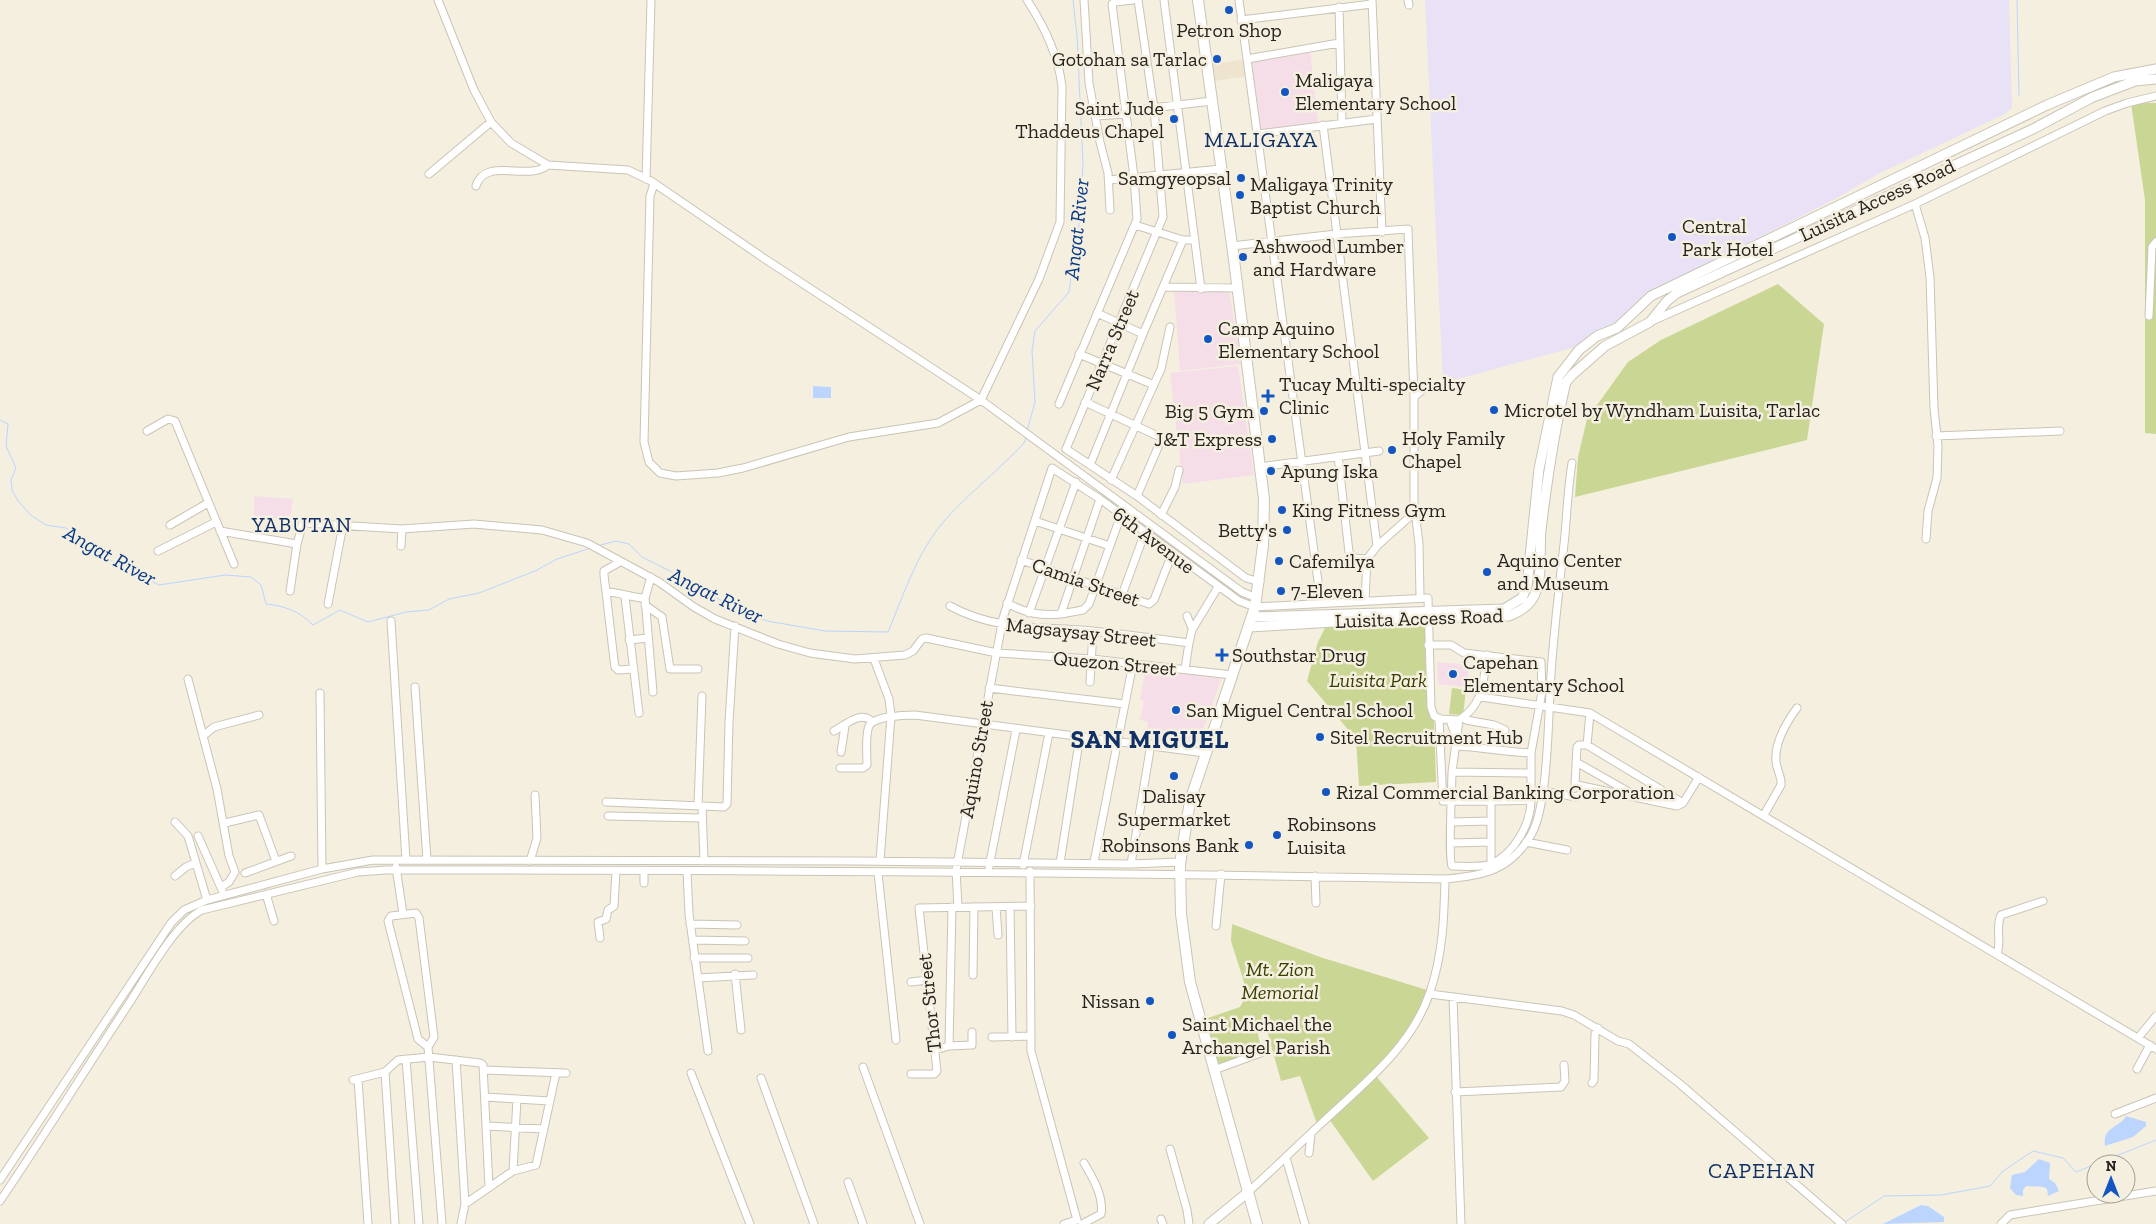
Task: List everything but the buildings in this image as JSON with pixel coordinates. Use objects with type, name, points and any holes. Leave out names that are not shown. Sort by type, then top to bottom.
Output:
[{"type":"highway","points":[[1198,0],[1238,288],[1264,499],[1264,528],[1260,582],[1253,612],[1190,801],[1180,868],[1181,914],[1185,952],[1214,1070],[1256,1224]]},
{"type":"main road","name":"Luisita Access Road","points":[[1428,614],[1504,609],[1522,598],[1528,586],[1539,469],[1556,387],[1563,369],[1586,344],[1597,336],[1617,328],[1651,296],[1934,158],[2114,76],[2156,69]]},
{"type":"main road","name":"Luisita Access Road","points":[[1253,612],[1510,616],[1525,609],[1535,595],[1538,581],[1541,532],[1553,447],[1566,382],[1605,346],[1650,322],[1670,297],[1708,278],[2033,129],[2093,98],[2135,81],[2156,79]]},
{"type":"main road","points":[[1209,1224],[1247,1193]]},
{"type":"street","points":[[438,0],[467,75],[491,122],[511,143],[548,165],[628,170],[654,184],[981,400],[1023,430],[1242,592],[1253,612],[1321,603],[1428,598],[1431,707],[1434,716],[1450,720],[1462,719],[1494,725],[1505,730]]},
{"type":"street","points":[[646,179],[651,0]]},
{"type":"street","points":[[654,184],[650,196],[644,442],[649,462],[660,473],[687,476],[743,468],[849,437],[938,423],[981,400],[1039,279],[1060,222],[1062,86],[1060,69],[1051,42],[1027,0]]},
{"type":"street","points":[[1084,0],[1087,32],[1087,66],[1095,116],[1109,180],[1110,210]]},
{"type":"street","points":[[1059,404],[1117,268],[1128,236],[1135,225],[1137,213],[1134,178],[1112,5],[1113,1],[1133,0]]},
{"type":"street","name":"Narra Street","points":[[1090,466],[1066,449],[1085,402],[1103,365],[1163,217],[1154,109],[1138,0]]},
{"type":"street","points":[[1164,0],[1201,289]]},
{"type":"street","points":[[1239,0],[1321,603]]},
{"type":"street","points":[[1241,20],[1372,2],[1382,232]]},
{"type":"street","points":[[1339,8],[1342,122]]},
{"type":"street","points":[[1247,59],[1339,43]]},
{"type":"street","points":[[1650,322],[1915,204],[2105,112],[2126,103],[2156,96]]},
{"type":"street","points":[[1095,116],[1212,101]]},
{"type":"street","points":[[1258,134],[1377,119]]},
{"type":"street","points":[[430,174],[491,122]]},
{"type":"street","points":[[1323,125],[1377,546]]},
{"type":"street","points":[[476,186],[482,176],[490,171],[536,172],[548,165]]},
{"type":"street","points":[[1109,180],[1221,169]]},
{"type":"street","points":[[1915,204],[1925,238],[1930,278],[1936,436],[1936,478],[1928,511],[1926,539]]},
{"type":"street","points":[[1135,225],[1183,240],[1195,240]]},
{"type":"street","points":[[1232,246],[1336,234],[1408,229],[1414,397],[1414,513],[1419,544],[1420,597]]},
{"type":"street","points":[[1183,240],[1090,466],[1136,496],[1246,578],[1260,582]]},
{"type":"street","points":[[2149,316],[2152,248],[2156,242]]},
{"type":"street","points":[[1164,287],[1238,288]]},
{"type":"street","points":[[1097,313],[1143,334]]},
{"type":"street","points":[[1112,480],[1154,385],[1165,355],[1170,327]]},
{"type":"street","points":[[1079,354],[1154,385]]},
{"type":"street","points":[[1414,397],[1427,386]]},
{"type":"street","points":[[1085,402],[1110,415],[1160,436],[1162,440],[1136,496]]},
{"type":"street","points":[[147,431],[168,419],[175,421],[234,564]]},
{"type":"street","points":[[1936,436],[2060,431]]},
{"type":"street","points":[[1260,467],[1379,451]]},
{"type":"street","points":[[1338,456],[1349,552],[1354,558],[1367,559]]},
{"type":"street","points":[[1025,868],[1065,867],[1094,862],[1180,868],[1221,874],[1445,879],[1486,874],[1499,868],[1526,842],[1539,816],[1543,791],[1572,463]]},
{"type":"street","name":"Aquino Street","points":[[949,1046],[957,867],[982,724],[1007,603],[1052,468],[1056,468]]},
{"type":"street","name":"6th Avenue","points":[[1056,468],[1253,612]]},
{"type":"street","points":[[1161,515],[1175,486],[1179,470]]},
{"type":"street","points":[[1030,613],[1076,482]]},
{"type":"street","points":[[1061,614],[1100,499]]},
{"type":"street","points":[[170,525],[208,503]]},
{"type":"street","points":[[1365,600],[1367,559],[1377,546],[1414,513]]},
{"type":"street","points":[[1007,603],[1030,613],[1040,615],[1083,610],[1089,604],[1121,515]]},
{"type":"street","points":[[1035,521],[1110,546]]},
{"type":"street","points":[[158,551],[216,522]]},
{"type":"street","name":"Magsaysay Street","points":[[297,544],[303,523],[402,529],[458,524],[514,526],[542,530],[606,553],[660,582],[700,611],[778,644],[820,656],[874,659],[911,654],[919,642],[926,638],[997,653]]},
{"type":"street","points":[[328,604],[343,525]]},
{"type":"street","points":[[1169,538],[1179,528]]},
{"type":"street","points":[[401,546],[402,529]]},
{"type":"street","points":[[220,532],[297,544],[290,591]]},
{"type":"street","points":[[1122,595],[1145,532]]},
{"type":"street","name":"Camia Street","points":[[1021,560],[1122,595],[1152,603],[1172,554]]},
{"type":"street","points":[[620,562],[604,572],[614,666],[620,670],[633,669]]},
{"type":"street","points":[[651,577],[646,599],[653,692]]},
{"type":"street","points":[[646,599],[660,582]]},
{"type":"street","points":[[1185,669],[1192,628],[1218,587]]},
{"type":"street","points":[[606,592],[615,592],[625,597],[646,599],[662,617],[670,669],[698,670]]},
{"type":"street","points":[[625,597],[639,714]]},
{"type":"street","name":"Magsaysay Street","points":[[950,606],[966,614],[1002,625],[1094,631],[1189,644]]},
{"type":"street","points":[[1186,616],[1192,628]]},
{"type":"street","points":[[391,621],[406,860]]},
{"type":"street","points":[[606,802],[724,807],[727,804],[729,713],[735,626]]},
{"type":"street","points":[[1090,682],[1094,631]]},
{"type":"street","points":[[630,640],[648,638]]},
{"type":"street","points":[[1428,645],[1451,645],[1464,652],[1541,662],[1540,705],[1531,753],[1528,820],[1508,852],[1491,864],[1452,866],[1449,859],[1452,822],[1452,772],[1456,737],[1462,719],[1481,697],[1487,655]]},
{"type":"street","name":"Quezon Street","points":[[997,653],[1092,659],[1232,675]]},
{"type":"street","points":[[874,659],[890,699],[891,716],[880,861]]},
{"type":"street","points":[[1094,862],[1133,663]]},
{"type":"street","points":[[188,679],[225,823],[226,844],[235,875],[221,887]]},
{"type":"street","points":[[416,686],[427,860]]},
{"type":"street","points":[[989,688],[1125,704]]},
{"type":"street","points":[[320,693],[322,869]]},
{"type":"street","points":[[700,865],[702,696]]},
{"type":"street","points":[[1481,697],[1590,714],[1764,815],[2153,1047],[2136,1069]]},
{"type":"street","points":[[1764,815],[1781,786],[1776,764],[1777,751],[1787,721],[1797,708]]},
{"type":"street","points":[[840,768],[863,768],[867,765],[869,728],[872,722],[891,716],[924,714],[1016,730],[1151,744],[1205,753]]},
{"type":"street","points":[[1587,745],[1590,714]]},
{"type":"street","points":[[203,736],[214,726],[259,715]]},
{"type":"street","points":[[834,732],[852,720],[860,718],[869,719],[872,722]]},
{"type":"street","points":[[1439,718],[1443,801],[1530,800]]},
{"type":"street","points":[[1450,720],[1456,737]]},
{"type":"street","points":[[841,752],[845,726]]},
{"type":"street","points":[[989,867],[1016,730]]},
{"type":"street","points":[[1049,733],[1025,868],[1031,906],[1030,1036],[1035,1068],[1079,1223]]},
{"type":"street","points":[[1065,867],[1080,736]]},
{"type":"street","points":[[1131,864],[1151,744]]},
{"type":"street","points":[[1683,803],[1587,745],[1579,745],[1577,747],[1574,784],[1585,787],[1672,806],[1683,803],[1699,777]]},
{"type":"street","points":[[1456,746],[1482,747],[1499,752],[1531,753]]},
{"type":"street","points":[[1576,762],[1643,799]]},
{"type":"street","points":[[1452,772],[1530,773]]},
{"type":"street","points":[[1543,791],[1576,796],[1583,793],[1585,787]]},
{"type":"street","points":[[530,861],[537,838],[535,795]]},
{"type":"street","points":[[1491,801],[1491,864]]},
{"type":"street","points":[[225,823],[260,815],[276,862]]},
{"type":"street","points":[[608,816],[702,818]]},
{"type":"street","points":[[1452,822],[1490,821]]},
{"type":"street","points":[[175,822],[188,836],[207,900]]},
{"type":"street","points":[[198,836],[225,895]]},
{"type":"street","points":[[1451,843],[1490,842]]},
{"type":"street","points":[[1526,842],[1567,850]]},
{"type":"street","points":[[245,873],[291,856]]},
{"type":"street","points":[[396,865],[406,860],[427,860],[476,866]]},
{"type":"street","points":[[506,866],[530,861],[601,866],[616,871],[686,871],[700,865],[878,873],[934,867],[1180,868]]},
{"type":"street","points":[[0,1200],[21,1158],[159,950],[177,916],[197,903],[225,895],[266,894],[280,886],[322,869],[396,865],[601,866],[880,861],[934,867]]},
{"type":"street","points":[[175,876],[186,867],[195,863]]},
{"type":"street","points":[[396,865],[403,914]]},
{"type":"street","points":[[159,950],[196,913],[243,896],[358,867]]},
{"type":"street","points":[[600,938],[598,922],[606,919],[608,910],[614,906],[616,871]]},
{"type":"street","points":[[644,871],[644,883]]},
{"type":"street","points":[[686,871],[694,958],[708,1051]]},
{"type":"street","points":[[878,873],[896,1040]]},
{"type":"street","points":[[1216,926],[1221,874]]},
{"type":"street","points":[[1315,876],[1316,903]]},
{"type":"street","points":[[1247,1193],[1399,1049],[1430,994],[1441,950],[1445,879]]},
{"type":"street","points":[[266,894],[274,921]]},
{"type":"street","points":[[1997,954],[2000,944],[1998,923],[2001,916],[2043,901]]},
{"type":"street","points":[[955,907],[1031,906]]},
{"type":"street","name":"Thor Street","points":[[911,1074],[936,1073],[919,908],[955,907]]},
{"type":"street","points":[[973,975],[974,907]]},
{"type":"street","points":[[996,907],[998,935]]},
{"type":"street","points":[[1010,907],[1012,1037]]},
{"type":"street","points":[[428,1047],[418,1039],[388,921],[391,916],[416,914],[419,918],[434,1037],[428,1047],[442,1224]]},
{"type":"street","points":[[690,924],[737,925]]},
{"type":"street","points":[[692,940],[745,941]]},
{"type":"street","points":[[694,958],[748,958]]},
{"type":"street","points":[[698,978],[735,974],[753,975]]},
{"type":"street","points":[[735,974],[741,1030]]},
{"type":"street","points":[[911,982],[927,980]]},
{"type":"street","points":[[0,1180],[21,1158],[131,993]]},
{"type":"street","points":[[1430,994],[1562,1011],[1598,1028],[1618,1041],[1629,1044],[1680,1084],[1840,1222]]},
{"type":"street","points":[[1453,997],[1461,1224]]},
{"type":"street","points":[[2138,1038],[2156,1016]]},
{"type":"street","points":[[1592,1084],[1594,1080],[1595,1034],[1598,1028]]},
{"type":"street","points":[[935,1050],[949,1046],[972,1045],[972,1032]]},
{"type":"street","points":[[992,1037],[1030,1036]]},
{"type":"street","points":[[1214,1070],[1266,1052]]},
{"type":"street","points":[[368,1224],[356,1079],[385,1072],[398,1060],[429,1058],[480,1063],[484,1070],[486,1097],[489,1188]]},
{"type":"street","points":[[406,1060],[419,1224]]},
{"type":"street","points":[[456,1060],[466,1204],[461,1224]]},
{"type":"street","points":[[1456,1092],[1562,1087],[1565,1081],[1564,1065]]},
{"type":"street","points":[[863,1067],[920,1224]]},
{"type":"street","points":[[484,1070],[566,1073]]},
{"type":"street","points":[[385,1072],[394,1224]]},
{"type":"street","points":[[466,1204],[513,1171],[536,1165],[556,1073]]},
{"type":"street","points":[[691,1073],[750,1224]]},
{"type":"street","points":[[761,1078],[814,1224]]},
{"type":"street","points":[[486,1097],[550,1101]]},
{"type":"street","points":[[2115,1114],[2156,1098]]},
{"type":"street","points":[[513,1171],[517,1099]]},
{"type":"street","points":[[487,1126],[544,1129]]},
{"type":"street","points":[[1309,1153],[1311,1133]]},
{"type":"street","points":[[1170,1149],[1189,1224]]},
{"type":"street","points":[[1286,1158],[1305,1224]]},
{"type":"street","points":[[1064,1224],[1079,1223],[1101,1214],[1102,1209],[1095,1180],[1084,1164]]},
{"type":"street","points":[[848,1182],[863,1224]]},
{"type":"street","points":[[2001,1224],[2010,1215],[2156,1191]]},
{"type":"shaded area","points":[[1425,0],[2009,0],[2012,108],[2003,115],[1880,173],[1835,199],[1698,269],[1648,291],[1615,327],[1591,336],[1575,347],[1443,383]]},
{"type":"shaded area","name":"Maligaya Elementary School","points":[[1310,49],[1318,124],[1260,133],[1251,59]]},
{"type":"shaded area","points":[[1245,59],[1249,76],[1215,81],[1213,64]]},
{"type":"shaded area","name":"Camp Aquino Elementary School","points":[[1229,290],[1241,364],[1180,371],[1174,291]]},
{"type":"shaded area","points":[[1238,366],[1254,475],[1183,484],[1170,373]]},
{"type":"shaded area","points":[[254,496],[293,499],[291,513],[285,519],[254,516]]},
{"type":"shaded area","name":"Capehan Elementary School","points":[[1437,662],[1470,665],[1466,687],[1438,684]]},
{"type":"shaded area","name":"San Miguel Central School","points":[[1146,668],[1222,677],[1197,746],[1147,736],[1148,722],[1140,720],[1144,701],[1140,699]]},
{"type":"green space","points":[[2131,103],[2156,103],[2156,434],[2145,433],[2145,200]]},
{"type":"green space","points":[[1778,284],[1824,324],[1807,440],[1575,497],[1578,457],[1587,419],[1628,362],[1661,340]]},
{"type":"green space","name":"Luisita Park","points":[[1431,624],[1436,782],[1359,786],[1356,739],[1307,681],[1318,642],[1326,626]]},
{"type":"green space","points":[[1452,688],[1466,690],[1463,715],[1449,714]]},
{"type":"green space","name":"Mt. Zion Memorial","points":[[1232,924],[1320,957],[1427,990],[1413,1022],[1382,1062],[1317,1124],[1300,1076],[1281,1081],[1265,1023],[1256,1027],[1261,1047],[1218,1066],[1205,1019],[1240,1007],[1244,1000],[1244,982],[1231,941]]},
{"type":"green space","points":[[1376,1076],[1429,1138],[1373,1181],[1329,1119]]},
{"type":"water","points":[[1691,228],[1707,229],[1706,236],[1691,235]]},
{"type":"water","points":[[813,386],[831,387],[831,398],[813,398]]},
{"type":"water","points":[[2126,1116],[2146,1122],[2146,1126],[2133,1137],[2105,1146],[2106,1135]]},
{"type":"water","points":[[2039,1159],[2050,1163],[2049,1179],[2055,1183],[2059,1191],[2048,1196],[2047,1189],[2044,1187],[2026,1186],[2023,1190],[2023,1196],[2016,1195],[2010,1188],[2012,1175],[2025,1172]]},
{"type":"water","points":[[1921,1205],[1928,1206],[1944,1217],[1944,1222],[1883,1224]]},
{"type":"waterway","name":"Angat River","points":[[1027,431],[1035,402],[1032,351],[1035,331],[1069,292],[1081,210],[1083,163],[1077,36],[1073,0]]},
{"type":"waterway","points":[[2017,0],[2019,96]]},
{"type":"waterway","name":"Angat River","points":[[0,420],[8,424],[6,446],[16,468],[11,480],[12,490],[18,501],[32,516],[46,525],[66,528],[101,555],[159,585],[225,575],[251,577],[261,585],[266,604],[291,610],[313,625],[340,610],[368,622],[406,612],[429,610],[449,599],[479,593],[535,571],[557,559],[591,548]]},
{"type":"waterway","name":"Angat River","points":[[597,546],[616,541],[629,544],[642,557],[676,574],[739,611],[767,621],[825,631],[888,632],[919,559],[935,532],[954,510],[1024,443],[1026,438]]},
{"type":"waterway","points":[[1845,1222],[1884,1196],[1941,1195],[1990,1186],[2003,1171],[2033,1151],[2063,1158],[2076,1172],[2156,1140]]},
{"type":"place","name":"Petron Shop","points":[[1229,10]]},
{"type":"place","name":"Gotohan sa Tarlac","points":[[1217,59]]},
{"type":"place","name":"Maligaya Elementary School","points":[[1285,92]]},
{"type":"place","name":"Saint Jude Thaddeus Chapel","points":[[1174,119]]},
{"type":"place","name":"Samgyeopsal","points":[[1241,178]]},
{"type":"place","name":"Maligaya Trinity Baptist Church","points":[[1240,195]]},
{"type":"place","name":"Central Park Hotel","points":[[1672,237]]},
{"type":"place","name":"Ashwood Lumber and Hardware","points":[[1243,257]]},
{"type":"place","name":"Camp Aquino Elementary School","points":[[1208,339]]},
{"type":"place","name":"Tucay Multi-specialty Clinic","points":[[1268,396]]},
{"type":"place","name":"Microtel by Wyndham Luisita, Tarlac","points":[[1494,410]]},
{"type":"place","name":"Big 5 Gym","points":[[1264,411]]},
{"type":"place","name":"J&T Express","points":[[1272,439]]},
{"type":"place","name":"Holy Family Chapel","points":[[1392,450]]},
{"type":"place","name":"Apung Iska","points":[[1271,471]]},
{"type":"place","name":"King Fitness Gym","points":[[1282,510]]},
{"type":"place","name":"Betty's","points":[[1287,530]]},
{"type":"place","name":"Cafemilya","points":[[1279,561]]},
{"type":"place","name":"Aquino Center and Museum","points":[[1487,572]]},
{"type":"place","name":"7-Eleven","points":[[1281,591]]},
{"type":"place","name":"Southstar Drug","points":[[1222,655]]},
{"type":"place","name":"Capehan Elementary School","points":[[1453,674]]},
{"type":"place","name":"San Miguel Central School","points":[[1176,710]]},
{"type":"place","name":"Sitel Recruitment Hub","points":[[1320,737]]},
{"type":"place","name":"Dalisay Supermarket","points":[[1174,776]]},
{"type":"place","name":"Rizal Commercial Banking Corporation","points":[[1326,792]]},
{"type":"place","name":"Robinsons Luisita","points":[[1277,835]]},
{"type":"place","name":"Robinsons Bank","points":[[1249,845]]},
{"type":"place","name":"Nissan","points":[[1150,1001]]},
{"type":"place","name":"Saint Michael the Archangel Parish","points":[[1172,1035]]},
{"type":"district","name":"MALIGAYA","points":[[1261,139]]},
{"type":"district","name":"YABUTAN","points":[[302,524]]},
{"type":"district","name":"SAN MIGUEL","points":[[1150,739]]},
{"type":"district","name":"CAPEHAN","points":[[1762,1170]]}]
